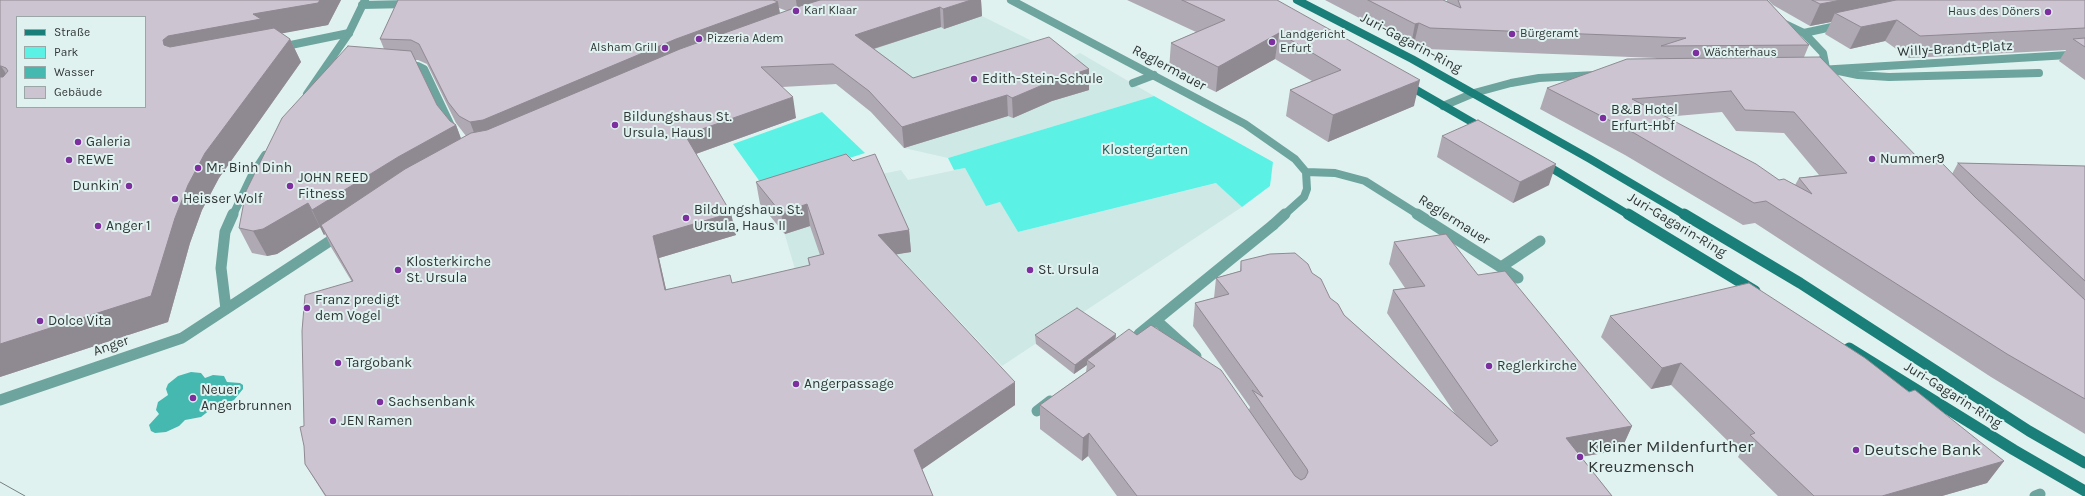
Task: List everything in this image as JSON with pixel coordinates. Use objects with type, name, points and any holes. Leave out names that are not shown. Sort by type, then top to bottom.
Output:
[{"type":"street","name":"Reglermauer","points":[[1011,0],[1245,124],[1282,148],[1302,165],[1306,172],[1335,173],[1365,181],[1371,189],[1518,278]]},
{"type":"street","name":"Juri-Gagarin-Ring","points":[[1296,0],[1412,59],[1590,159],[1800,283],[2029,431],[2085,463]]},
{"type":"street","points":[[300,104],[334,61],[364,3],[418,4]]},
{"type":"street","points":[[1776,16],[1782,23],[1804,32],[1823,53],[1826,68],[1838,85]]},
{"type":"street","points":[[1804,32],[1846,24]]},
{"type":"street","points":[[273,49],[349,33]]},
{"type":"street","name":"Willy-Brandt-Platz","points":[[1810,72],[1826,68],[2085,54]]},
{"type":"street","points":[[394,65],[418,66],[424,69],[451,126],[459,136]]},
{"type":"street","points":[[1826,68],[1858,75],[1889,77],[2039,73]]},
{"type":"street","points":[[1443,106],[1474,93],[1522,81],[1607,74]]},
{"type":"street","points":[[1134,83],[1154,75]]},
{"type":"street","points":[[1397,79],[1490,132]]},
{"type":"street","points":[[226,308],[221,268],[225,232],[252,175],[270,149]]},
{"type":"street","name":"Juri-Gagarin-Ring","points":[[1537,160],[1762,295]]},
{"type":"street","points":[[1131,340],[1156,321],[1304,197],[1307,189],[1306,172]]},
{"type":"street","name":"Anger","points":[[0,400],[182,338],[350,227]]},
{"type":"street","points":[[1501,267],[1540,241]]},
{"type":"street","points":[[1156,321],[1205,364]]},
{"type":"street","name":"Juri-Gagarin-Ring","points":[[1841,343],[2014,450],[2085,491]]},
{"type":"street","points":[[1037,411],[1062,392]]},
{"type":"shaded area","name":"Edith-Stein-Schule","points":[[958,0],[982,16],[1068,59],[1080,53],[1154,96],[948,158],[904,148],[871,112],[836,84],[825,85],[820,75]]},
{"type":"shaded area","name":"St. Ursula","points":[[965,168],[986,205],[1000,202],[1018,232],[1217,183],[1242,207],[1002,366],[903,261],[799,283],[785,235],[774,221],[877,175],[901,170],[908,180]]},
{"type":"green space","name":"Klostergarten","points":[[1154,96],[1273,162],[1270,186],[1242,207],[1216,183],[1018,232],[1000,202],[986,206],[965,168],[954,170],[948,158]]},
{"type":"green space","points":[[822,112],[865,153],[763,186],[733,144]]},
{"type":"water","name":"Neuer Angerbrunnen","points":[[191,372],[201,373],[205,378],[213,375],[224,376],[227,382],[240,383],[243,385],[243,389],[234,400],[215,406],[201,417],[185,420],[179,426],[166,432],[155,433],[151,431],[149,425],[159,414],[156,410],[158,402],[168,395],[166,389],[168,384],[178,376]]},
{"type":"building","name":"Anger 1","points":[[0,0],[320,0],[318,3],[253,14],[261,19],[168,36],[163,40],[164,45],[170,47],[274,28],[290,39],[205,153],[188,185],[175,218],[151,296],[0,344],[0,77],[3,77],[8,71],[6,68],[1,66]]},
{"type":"building","points":[[398,0],[773,0],[778,2],[676,39],[483,120],[470,122],[459,116],[448,102],[419,44],[411,40],[380,39]]},
{"type":"building","points":[[820,0],[971,0],[943,9],[940,7],[855,35],[913,78],[1049,37],[1089,69],[1052,81],[1012,98],[1007,95],[902,127],[869,91],[833,64],[761,67],[793,97],[685,135],[731,213],[653,236],[665,290],[730,275],[732,283],[810,265],[808,258],[824,254],[807,204],[781,213],[756,182],[846,154],[853,161],[875,154],[909,230],[878,235],[1015,382],[914,450],[933,496],[326,496],[305,464],[304,446],[300,427],[304,426],[302,331],[305,295],[353,281],[321,225],[405,169],[471,133],[487,130],[680,49]]},
{"type":"building","points":[[1182,0],[1277,0],[1420,80],[1333,115],[1290,90],[1341,70],[1279,33],[1218,67],[1171,43],[1225,20]]},
{"type":"building","points":[[1368,0],[1443,0],[1461,8],[1458,0],[1767,0],[1809,45],[1661,46],[1686,38],[1430,28],[1419,23],[1415,24]]},
{"type":"building","points":[[1812,0],[1841,0],[1820,4]]},
{"type":"building","points":[[1896,0],[2085,0],[2085,28],[1920,36],[1897,20],[1861,27],[1835,13]]},
{"type":"building","points":[[2085,38],[2085,47],[2073,39]]},
{"type":"building","points":[[348,46],[411,51],[437,105],[450,121],[456,125],[398,157],[312,210],[308,203],[263,229],[253,231],[239,228],[246,191],[282,118]]},
{"type":"building","points":[[1820,57],[1923,163],[1942,163],[1975,197],[2085,300],[2085,399],[2007,354],[1766,201],[1754,203],[1634,133],[1547,88],[1627,59]],"holes":[[[1731,91],[1745,110],[1794,112],[1847,173],[1799,178],[1812,194],[1784,179],[1779,180],[1756,164],[1632,99]]]},
{"type":"building","points":[[1478,120],[1556,164],[1520,182],[1442,136]]},
{"type":"building","points":[[1958,163],[2085,166],[2085,281]]},
{"type":"building","points":[[1446,234],[1478,275],[1505,271],[1632,426],[1566,438],[1612,496],[1137,496],[1089,433],[1083,438],[1040,405],[1095,366],[1087,360],[1129,329],[1137,335],[1151,325],[1221,370],[1295,476],[1301,480],[1305,478],[1308,472],[1307,469],[1252,390],[1263,397],[1195,303],[1229,294],[1216,278],[1241,271],[1241,261],[1270,254],[1295,253],[1308,264],[1312,273],[1321,279],[1330,298],[1338,304],[1344,315],[1491,446],[1498,441],[1393,290],[1425,286],[1394,242]]},
{"type":"building","points":[[1749,283],[1865,358],[1909,392],[1915,390],[2004,461],[1882,496],[1814,496],[1750,435],[1755,433],[1681,363],[1662,368],[1610,316]]},
{"type":"building","points":[[1077,308],[1116,334],[1075,365],[1035,335]]},
{"type":"tram line","points":[[0,482],[25,496]]},
{"type":"place","name":"Karl Klaar","points":[[796,11]]},
{"type":"place","name":"Haus des Döners","points":[[2048,12]]},
{"type":"place","name":"Bürgeramt","points":[[1512,34]]},
{"type":"place","name":"Pizzeria Adem","points":[[699,39]]},
{"type":"place","name":"Landgericht Erfurt","points":[[1272,42]]},
{"type":"place","name":"Alsham Grill","points":[[665,48]]},
{"type":"place","name":"Wächterhaus","points":[[1696,53]]},
{"type":"place","name":"Edith-Stein-Schule","points":[[974,79]]},
{"type":"place","name":"B&B Hotel Erfurt-Hbf","points":[[1603,118]]},
{"type":"place","name":"Bildungshaus St. Ursula, Haus I","points":[[615,125]]},
{"type":"place","name":"Galeria","points":[[78,142]]},
{"type":"place","name":"Nummer9","points":[[1872,159]]},
{"type":"place","name":"REWE","points":[[69,160]]},
{"type":"place","name":"Mr. Binh Dinh","points":[[198,168]]},
{"type":"place","name":"Dunkin'","points":[[129,186]]},
{"type":"place","name":"JOHN REED Fitness","points":[[290,186]]},
{"type":"place","name":"Heisser Wolf","points":[[175,199]]},
{"type":"place","name":"Bildungshaus St. Ursula, Haus II","points":[[686,218]]},
{"type":"place","name":"Anger 1","points":[[98,226]]},
{"type":"place","name":"Klosterkirche St. Ursula","points":[[398,270]]},
{"type":"place","name":"St. Ursula","points":[[1030,270]]},
{"type":"place","name":"Franz predigt dem Vogel","points":[[307,308]]},
{"type":"place","name":"Dolce Vita","points":[[40,321]]},
{"type":"place","name":"Targobank","points":[[338,363]]},
{"type":"place","name":"Reglerkirche","points":[[1489,366]]},
{"type":"place","name":"Angerpassage","points":[[796,384]]},
{"type":"place","name":"Neuer Angerbrunnen","points":[[193,398]]},
{"type":"place","name":"Sachsenbank","points":[[380,402]]},
{"type":"place","name":"JEN Ramen","points":[[333,421]]},
{"type":"place","name":"Deutsche Bank","points":[[1856,450]]},
{"type":"place","name":"Kleiner Mildenfurther Kreuzmensch","points":[[1580,457]]}]
